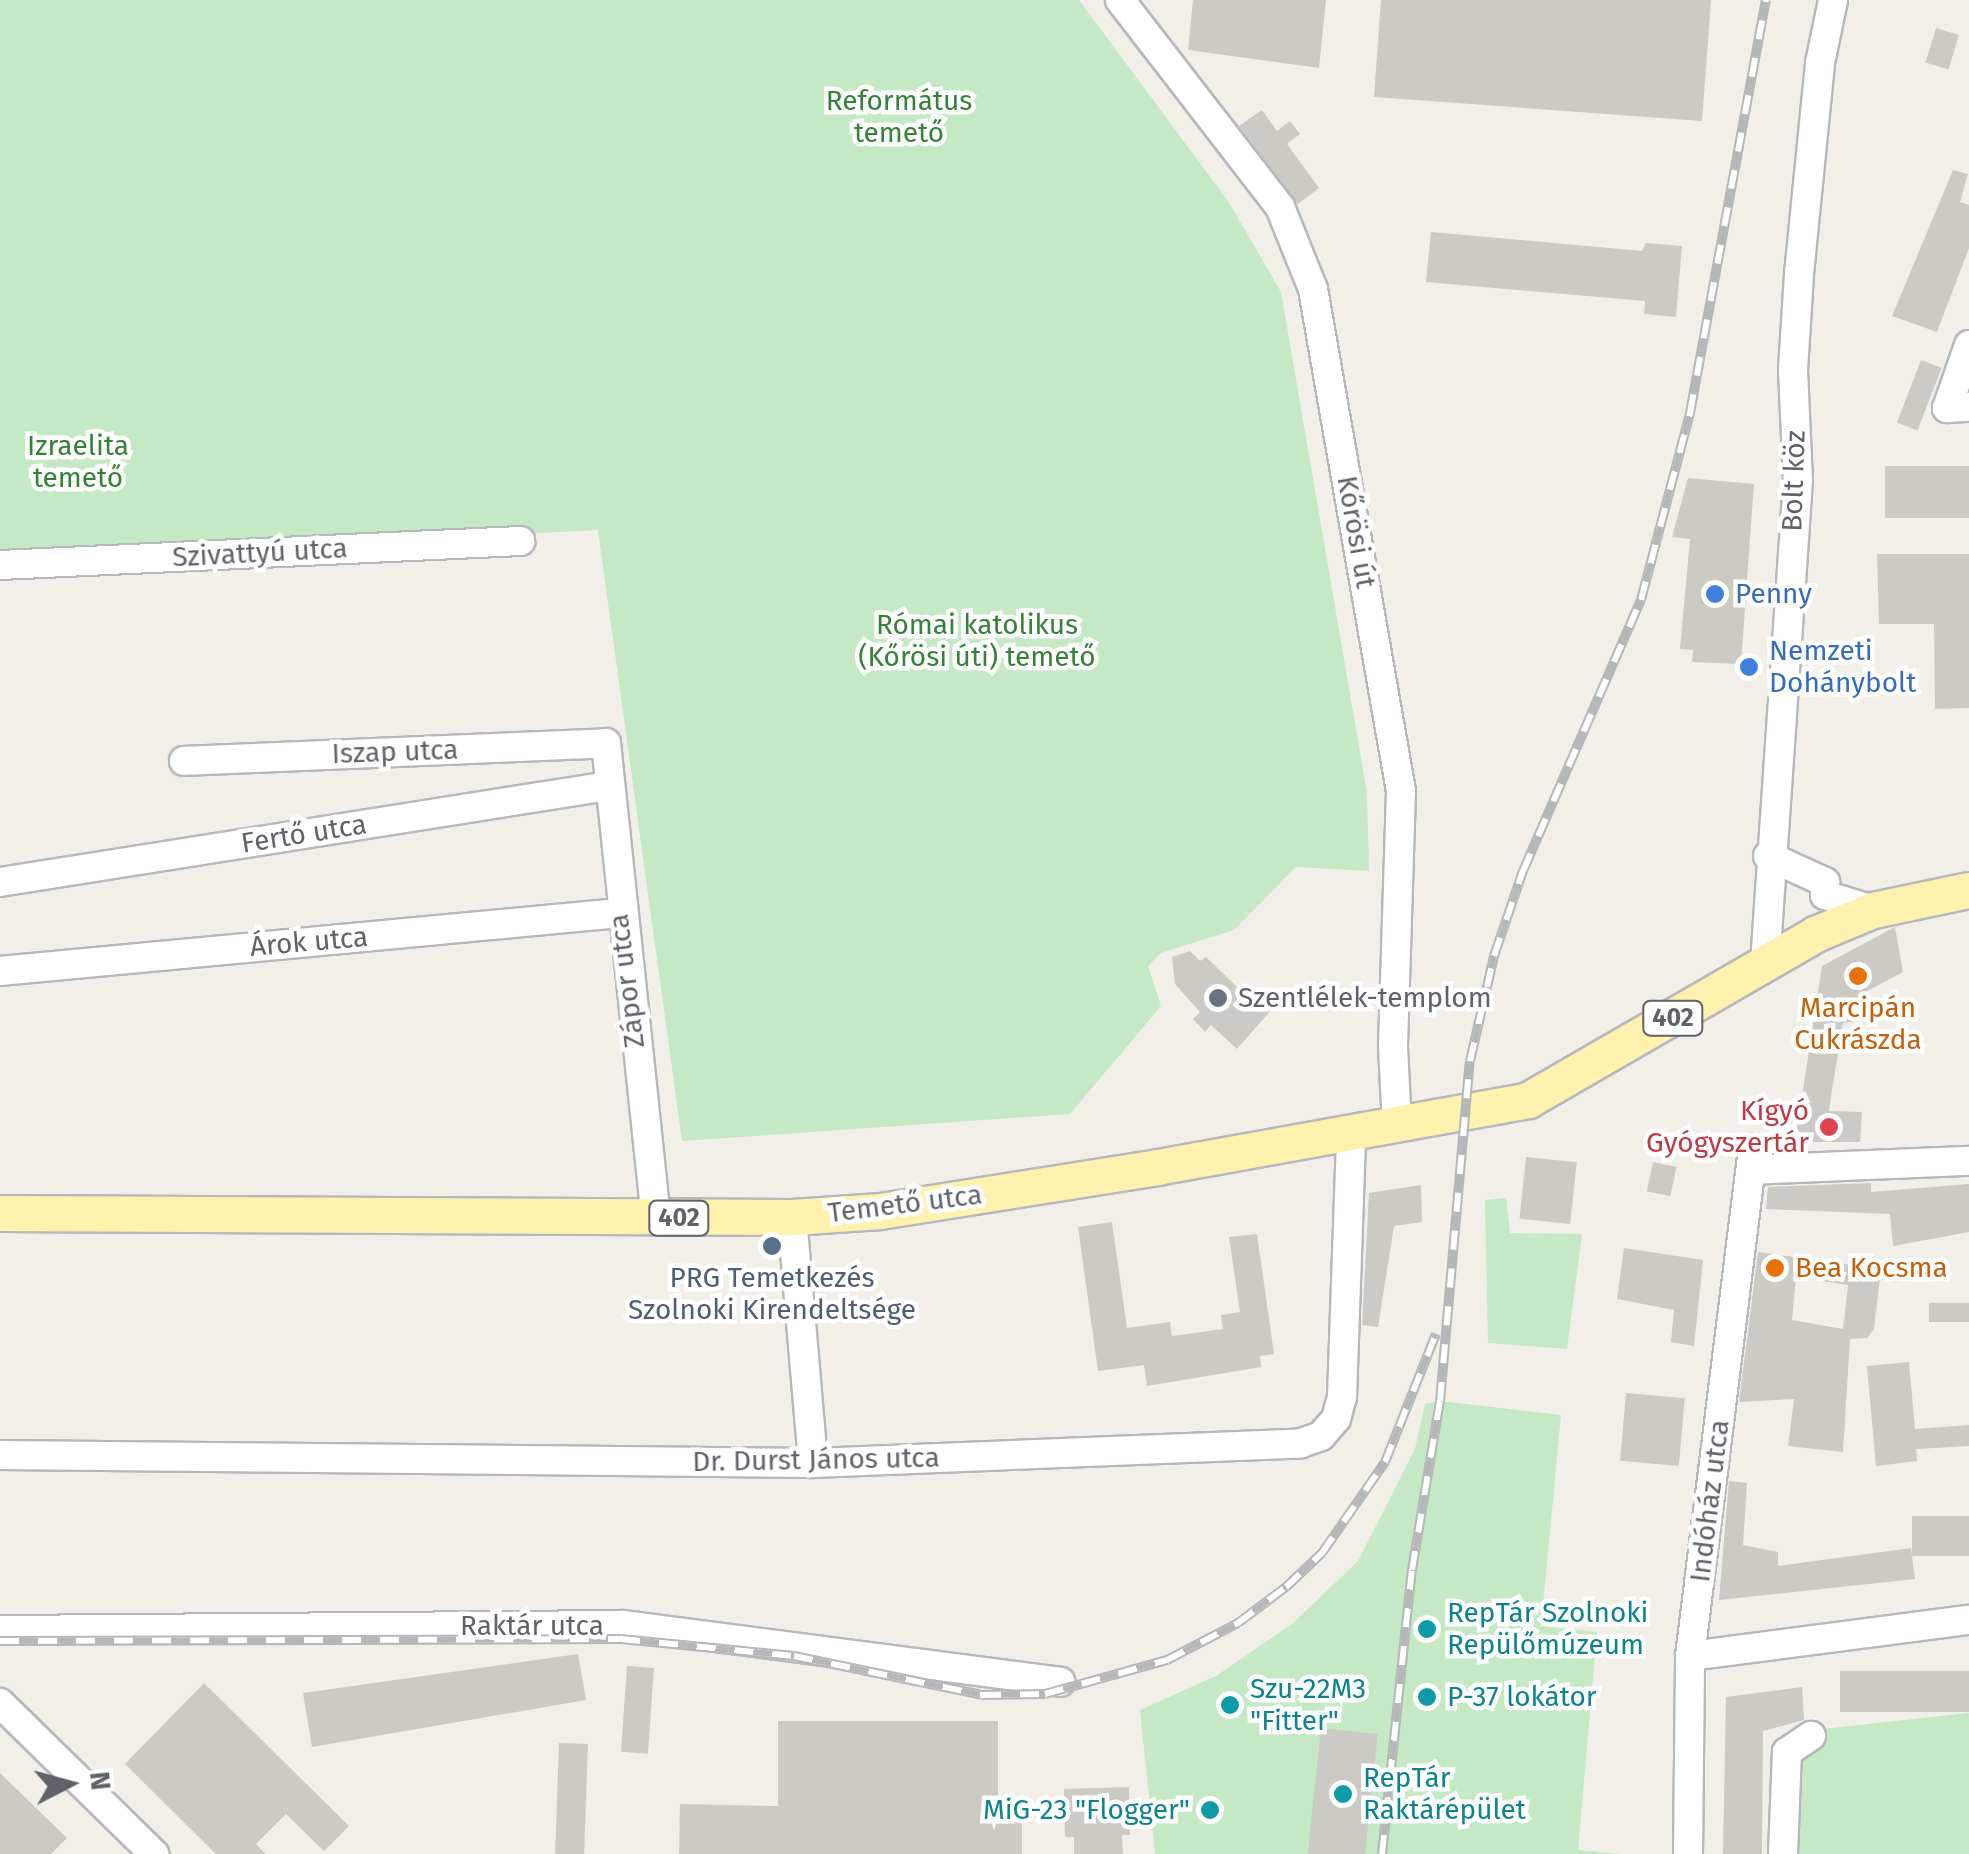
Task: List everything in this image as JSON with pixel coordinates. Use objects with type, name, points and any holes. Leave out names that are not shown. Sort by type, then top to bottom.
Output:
[{"type":"main road","name":"402","points":[[1765,964],[1873,910],[1969,890]]},
{"type":"main road","name":"Temető utca","points":[[0,1213],[656,1218],[792,1217],[880,1211],[1351,1134],[1528,1100],[1765,964]]},
{"type":"street","name":"Kőrösi út","points":[[1120,0],[1280,207],[1312,289],[1402,791],[1392,1047],[1397,1125]]},
{"type":"street","name":"Bolt köz","points":[[1765,964],[1768,856],[1798,481],[1793,370],[1799,274],[1820,64],[1833,0]]},
{"type":"street","points":[[1958,408],[1969,345]]},
{"type":"street","name":"Szivattyú utca","points":[[0,565],[520,542]]},
{"type":"street","name":"Iszap utca","points":[[184,761],[606,744]]},
{"type":"street","name":"Zápor utca","points":[[606,744],[619,914],[656,1218]]},
{"type":"street","name":"Fertő utca","points":[[0,882],[608,786]]},
{"type":"street","points":[[1768,856],[1825,882],[1825,894],[1873,910]]},
{"type":"street","name":"Árok utca","points":[[0,971],[619,914]]},
{"type":"street","name":"Dr. Durst János utca","points":[[0,1455],[814,1464],[1300,1443],[1322,1436],[1336,1420],[1342,1397],[1351,1134]]},
{"type":"street","name":"Indóház utca","points":[[1688,1854],[1690,1656],[1752,1160],[1969,1161]]},
{"type":"street","points":[[792,1217],[814,1464]]},
{"type":"street","points":[[1690,1656],[1969,1620]]},
{"type":"street","name":"Raktár utca","points":[[0,1630],[623,1626],[1060,1682]]},
{"type":"street","points":[[0,1704],[154,1854]]},
{"type":"street","points":[[1783,1854],[1787,1752],[1811,1736]]},
{"type":"green space","name":"Római katolikus (Kőrösi úti) temető","points":[[0,0],[1079,0],[1228,201],[1281,292],[1367,793],[1369,871],[1296,867],[1234,930],[1161,953],[1148,966],[1161,1006],[1070,1114],[682,1141],[598,530],[0,560]]},
{"type":"green space","points":[[1506,1198],[1510,1233],[1582,1234],[1567,1349],[1488,1343],[1485,1200]]},
{"type":"green space","name":"RepTár Szolnoki Repülőmúzeum","points":[[1440,1401],[1561,1415],[1541,1626],[1597,1632],[1578,1850],[1621,1854],[1155,1854],[1140,1710],[1216,1676],[1292,1624],[1358,1561],[1415,1449],[1425,1404]]},
{"type":"green space","points":[[1969,1713],[1969,1854],[1785,1854],[1795,1732]]},
{"type":"building","points":[[1193,0],[1326,0],[1319,68],[1188,50]]},
{"type":"building","points":[[1381,0],[1711,0],[1702,121],[1374,97]]},
{"type":"building","points":[[1936,28],[1959,35],[1948,69],[1925,62]]},
{"type":"building","points":[[1262,110],[1277,131],[1290,121],[1300,134],[1287,144],[1319,188],[1298,204],[1239,126]]},
{"type":"building","points":[[1953,170],[1968,174],[1960,202],[1969,205],[1969,248],[1937,332],[1892,316]]},
{"type":"building","points":[[1431,232],[1642,251],[1646,243],[1682,246],[1676,317],[1644,314],[1645,301],[1426,282]]},
{"type":"building","points":[[1921,360],[1942,368],[1918,430],[1897,423]]},
{"type":"building","points":[[1885,466],[1969,466],[1969,518],[1885,518]]},
{"type":"building","name":"Penny","points":[[1688,478],[1754,484],[1741,664],[1692,662],[1693,650],[1680,649],[1690,539],[1672,537]]},
{"type":"building","points":[[1877,554],[1969,554],[1969,708],[1935,709],[1934,624],[1879,624]]},
{"type":"building","points":[[1895,927],[1903,972],[1858,996],[1852,1022],[1843,1023],[1832,1090],[1829,1111],[1862,1112],[1860,1142],[1795,1142],[1822,966]]},
{"type":"building","name":"Szentlélek-templom","points":[[1190,951],[1200,961],[1206,957],[1252,1001],[1259,995],[1272,1009],[1237,1049],[1211,1025],[1205,1032],[1193,1019],[1200,1012],[1175,984],[1172,957]]},
{"type":"building","points":[[1526,1157],[1577,1162],[1570,1224],[1520,1219]]},
{"type":"building","points":[[1653,1162],[1676,1167],[1670,1196],[1647,1191]]},
{"type":"building","points":[[1871,1183],[1871,1192],[1969,1184],[1969,1232],[1893,1246],[1890,1214],[1766,1209],[1768,1187]]},
{"type":"building","points":[[1421,1185],[1422,1222],[1394,1226],[1378,1327],[1362,1325],[1369,1193]]},
{"type":"building","points":[[1112,1222],[1127,1328],[1170,1322],[1172,1336],[1223,1329],[1221,1315],[1240,1312],[1229,1237],[1257,1234],[1274,1354],[1260,1356],[1261,1367],[1147,1386],[1144,1365],[1098,1371],[1078,1227]]},
{"type":"building","points":[[1624,1248],[1703,1260],[1694,1346],[1671,1342],[1674,1310],[1617,1299]]},
{"type":"building","points":[[1758,1252],[1881,1269],[1874,1329],[1867,1338],[1850,1339],[1843,1452],[1788,1446],[1794,1399],[1739,1402]],"holes":[[[1796,1277],[1848,1285],[1843,1329],[1792,1320]]]},
{"type":"building","points":[[1929,1303],[1969,1303],[1969,1322],[1929,1322]]},
{"type":"building","points":[[1909,1362],[1915,1429],[1969,1425],[1969,1446],[1916,1449],[1917,1461],[1876,1466],[1867,1366]]},
{"type":"building","points":[[1626,1393],[1685,1398],[1679,1466],[1620,1461]]},
{"type":"building","points":[[1729,1481],[1747,1483],[1743,1545],[1778,1552],[1778,1566],[1911,1548],[1915,1579],[1719,1600]]},
{"type":"building","points":[[1912,1516],[1969,1516],[1969,1556],[1912,1556]]},
{"type":"building","points":[[578,1654],[586,1700],[312,1747],[303,1693]]},
{"type":"building","points":[[627,1666],[654,1668],[648,1754],[621,1752]]},
{"type":"building","points":[[1840,1671],[1969,1671],[1969,1712],[1840,1712]]},
{"type":"building","points":[[204,1683],[349,1826],[324,1851],[286,1814],[256,1844],[266,1854],[216,1854],[125,1764]]},
{"type":"building","points":[[1802,1687],[1804,1720],[1763,1731],[1762,1854],[1723,1854],[1726,1697]]},
{"type":"building","points":[[778,1721],[998,1721],[998,1810],[1022,1810],[1022,1854],[679,1854],[680,1804],[778,1806]]},
{"type":"building","name":"RepTár Raktárépület","points":[[1321,1728],[1378,1734],[1365,1854],[1308,1854]]},
{"type":"building","points":[[559,1743],[588,1744],[584,1854],[555,1854]]},
{"type":"building","points":[[0,1773],[67,1838],[51,1854],[0,1854]]},
{"type":"building","points":[[1129,1787],[1130,1835],[1122,1835],[1123,1854],[1074,1854],[1074,1837],[1065,1837],[1064,1789]]},
{"type":"railway","points":[[1382,1854],[1412,1570],[1440,1401],[1470,1061],[1494,956],[1523,871],[1641,600],[1690,413],[1766,0]]},
{"type":"railway","points":[[0,1641],[621,1639],[794,1656],[982,1695],[1045,1694],[1167,1660],[1238,1623],[1286,1587],[1322,1553],[1385,1462],[1436,1334]]},
{"type":"place","name":"Penny","points":[[1715,594]]},
{"type":"place","name":"Nemzeti Dohánybolt","points":[[1749,667]]},
{"type":"place","name":"Marcipán Cukrászda","points":[[1858,976]]},
{"type":"place","name":"Szentlélek-templom","points":[[1218,998]]},
{"type":"place","name":"Kígyó Gyógyszertár","points":[[1829,1127]]},
{"type":"place","name":"PRG Temetkezés Szolnoki Kirendeltsége","points":[[772,1246]]},
{"type":"place","name":"Bea Kocsma","points":[[1775,1268]]},
{"type":"place","name":"RepTár Szolnoki Repülőmúzeum","points":[[1427,1629]]},
{"type":"place","name":"P-37 lokátor","points":[[1427,1697]]},
{"type":"place","name":"Szu-22M3 \"Fitter\"","points":[[1230,1705]]},
{"type":"place","name":"RepTár Raktárépület","points":[[1343,1794]]},
{"type":"place","name":"MiG-23 \"Flogger\"","points":[[1210,1810]]},
{"type":"park label","name":"Református temető","points":[[899,117]]},
{"type":"park label","name":"Izraelita temető","points":[[78,462]]}]
